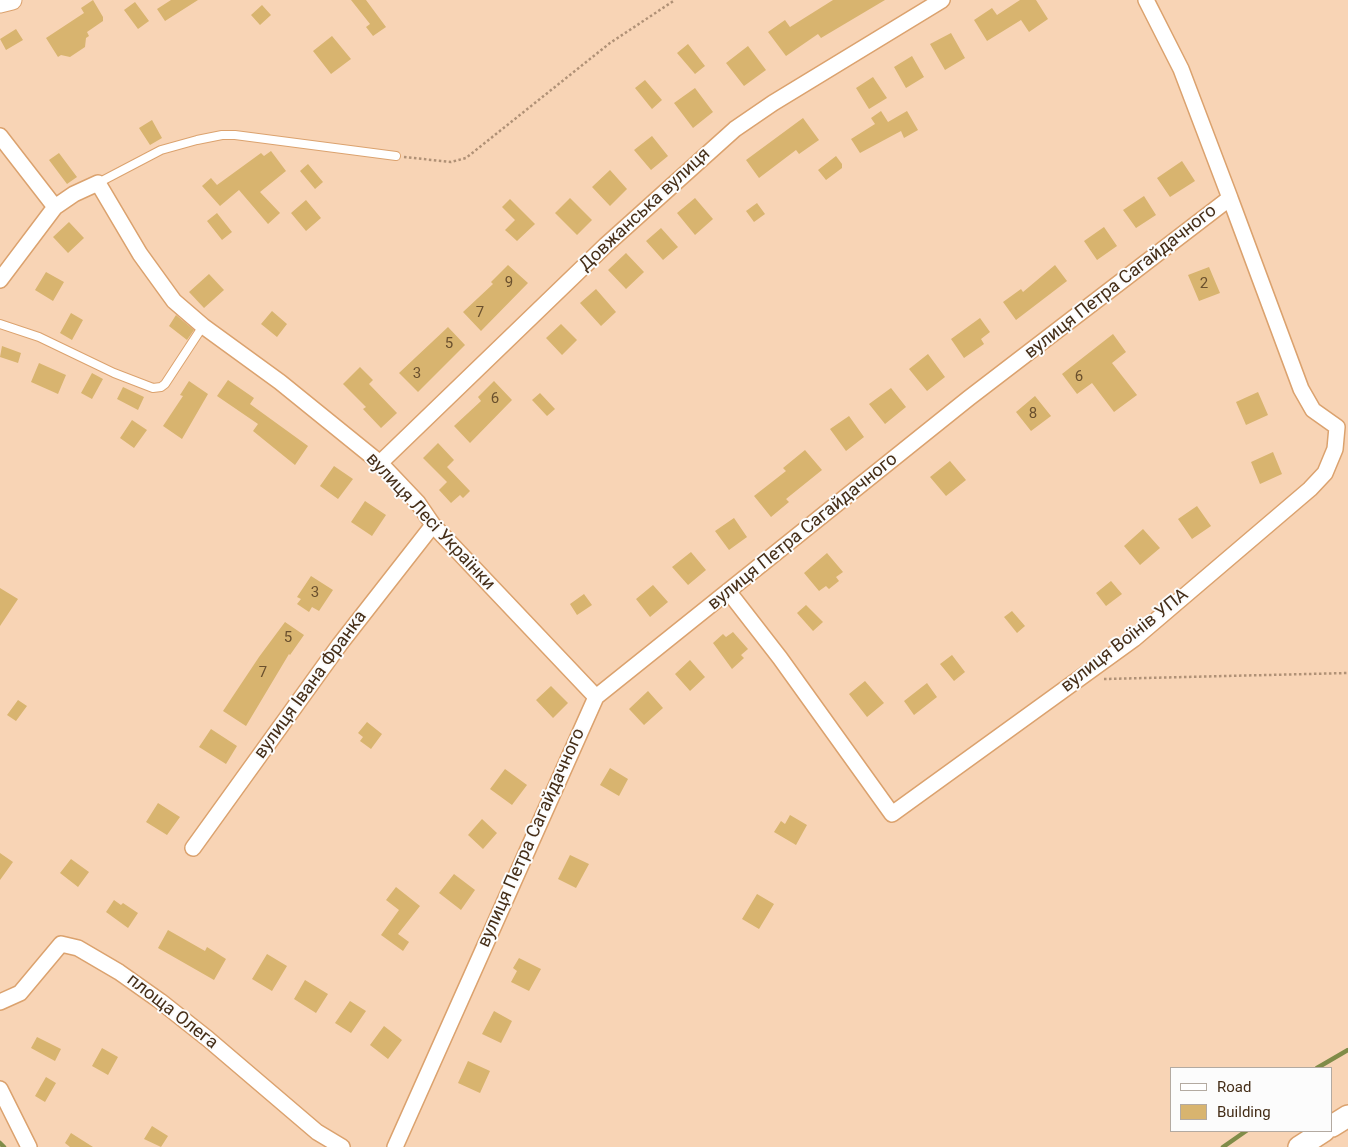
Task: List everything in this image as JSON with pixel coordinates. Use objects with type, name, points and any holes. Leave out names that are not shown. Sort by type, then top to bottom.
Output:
[{"type":"main road","points":[[1333,1125],[1348,1116]]},
{"type":"main road","points":[[1299,1147],[1322,1132]]},
{"type":"street","points":[[0,3],[12,0]]},
{"type":"street","name":"Довжанська вулиця","points":[[380,463],[606,245],[735,129],[773,103],[942,0]]},
{"type":"street","name":"вулиця Петра Сагайдачного","points":[[394,1147],[596,697],[970,398],[1230,198],[1181,69],[1146,0]]},
{"type":"street","points":[[0,136],[55,207]]},
{"type":"street","points":[[0,280],[55,207],[74,194],[98,182]]},
{"type":"street","name":"вулиця Лесі Українки","points":[[98,182],[140,254],[174,301],[203,326],[280,382],[380,463],[418,503],[433,525],[596,697]]},
{"type":"street","name":"вулиця Воїнів УПА","points":[[728,591],[780,658],[892,814],[1134,639],[1310,490],[1325,473],[1331,462],[1342,427],[1313,410],[1301,389],[1230,198]]},
{"type":"street","name":"вулиця Івана Франка","points":[[193,848],[340,644],[433,525]]},
{"type":"street","name":"площа Олега","points":[[0,1002],[20,993],[61,944],[78,948],[119,972],[160,1001],[208,1039],[317,1132],[342,1147]]},
{"type":"street","points":[[0,1089],[29,1147]]},
{"type":"lane","points":[[98,182],[161,150],[222,135],[396,156]]},
{"type":"lane","points":[[0,324],[39,337],[114,373],[153,388],[161,387],[165,384],[203,326]]},
{"type":"path","points":[[396,156],[451,162],[466,158],[610,43],[675,0]]},
{"type":"path","points":[[1078,680],[1348,673]]},
{"type":"building","points":[[93,0],[103,17],[103,21],[87,32],[89,36],[86,38],[85,47],[70,57],[61,55],[58,57],[46,38],[84,13],[81,8]]},
{"type":"building","points":[[171,0],[198,0],[165,21],[157,9]]},
{"type":"building","points":[[351,0],[366,0],[386,27],[373,36],[366,27],[370,24]]},
{"type":"building","points":[[833,0],[885,0],[821,38],[818,34],[786,56],[768,32],[785,20],[790,27]]},
{"type":"building","points":[[1020,0],[1036,0],[1048,19],[1029,32],[1021,20],[987,41],[974,20],[992,8],[997,15]]},
{"type":"building","points":[[135,2],[149,21],[138,29],[124,10]]},
{"type":"building","points":[[262,5],[271,15],[260,25],[251,15]]},
{"type":"building","points":[[16,29],[23,40],[6,50],[0,39]]},
{"type":"building","points":[[951,33],[965,58],[945,70],[930,44]]},
{"type":"building","points":[[332,36],[351,59],[331,74],[313,51]]},
{"type":"building","points":[[688,44],[705,66],[695,74],[677,53]]},
{"type":"building","points":[[748,46],[766,70],[744,86],[726,63]]},
{"type":"building","points":[[912,56],[924,77],[906,88],[894,67]]},
{"type":"building","points":[[873,77],[887,98],[869,109],[856,88]]},
{"type":"building","points":[[645,80],[662,100],[652,109],[635,88]]},
{"type":"building","points":[[695,88],[713,112],[693,128],[674,103]]},
{"type":"building","points":[[881,111],[888,122],[907,111],[918,130],[904,138],[901,131],[860,153],[851,139],[875,124],[871,118]]},
{"type":"building","points":[[803,118],[819,140],[799,154],[796,150],[759,178],[746,160]]},
{"type":"building","points":[[152,120],[162,138],[150,145],[139,128]]},
{"type":"building","points":[[652,136],[668,156],[651,170],[634,150]]},
{"type":"building","points":[[271,151],[286,171],[260,192],[280,213],[268,224],[239,190],[220,206],[202,186],[211,178],[217,185],[261,153],[264,156]]},
{"type":"building","points":[[59,153],[77,177],[67,184],[49,160]]},
{"type":"building","points":[[836,156],[842,164],[842,168],[826,180],[818,170]]},
{"type":"building","points":[[1182,161],[1195,181],[1170,197],[1157,178]]},
{"type":"building","points":[[308,164],[323,182],[315,189],[300,171]]},
{"type":"building","points":[[610,170],[627,189],[610,206],[592,187]]},
{"type":"building","points":[[1144,196],[1156,215],[1136,228],[1123,210]]},
{"type":"building","points":[[570,198],[592,220],[577,235],[555,213]]},
{"type":"building","points":[[695,198],[713,219],[695,235],[677,213]]},
{"type":"building","points":[[510,199],[535,224],[517,241],[505,230],[515,220],[502,207]]},
{"type":"building","points":[[306,200],[321,218],[306,231],[291,213]]},
{"type":"building","points":[[757,203],[765,214],[754,222],[746,211]]},
{"type":"building","points":[[217,213],[232,232],[222,240],[207,221]]},
{"type":"building","points":[[69,222],[84,238],[68,253],[53,237]]},
{"type":"building","points":[[1104,227],[1117,246],[1097,260],[1084,241]]},
{"type":"building","points":[[661,228],[678,247],[663,260],[646,241]]},
{"type":"building","points":[[626,253],[644,272],[626,289],[608,270]]},
{"type":"building","points":[[508,265],[528,283],[481,331],[463,312],[493,284],[491,282]]},
{"type":"building","points":[[1055,265],[1067,281],[1016,320],[1003,302],[1021,289],[1023,292]]},
{"type":"building","points":[[1209,267],[1220,293],[1199,301],[1188,275]]},
{"type":"building","points":[[46,272],[64,282],[53,301],[35,290]]},
{"type":"building","points":[[209,274],[224,290],[204,308],[189,292]]},
{"type":"building","points":[[596,289],[616,312],[601,326],[580,303]]},
{"type":"building","points":[[272,311],[287,324],[277,337],[261,324]]},
{"type":"building","points":[[71,313],[83,320],[72,340],[60,333]]},
{"type":"building","points":[[176,315],[194,330],[187,340],[169,326]]},
{"type":"building","points":[[980,318],[990,332],[981,339],[984,344],[964,358],[951,339]]},
{"type":"building","points":[[561,324],[577,340],[562,355],[546,338]]},
{"type":"building","points":[[448,327],[465,345],[418,392],[399,373]]},
{"type":"building","points":[[1113,334],[1126,352],[1112,363],[1137,395],[1114,412],[1092,383],[1077,394],[1062,374]]},
{"type":"building","points":[[2,346],[21,353],[18,363],[0,357]]},
{"type":"building","points":[[928,354],[945,377],[927,391],[909,369]]},
{"type":"building","points":[[39,363],[66,375],[58,394],[31,382]]},
{"type":"building","points":[[360,367],[373,380],[369,384],[397,413],[381,428],[363,409],[366,407],[343,384]]},
{"type":"building","points":[[92,373],[103,379],[92,399],[81,393]]},
{"type":"building","points":[[228,380],[254,398],[250,404],[308,446],[295,465],[253,431],[258,424],[217,396]]},
{"type":"building","points":[[189,381],[208,394],[182,439],[163,426],[183,396],[180,395]]},
{"type":"building","points":[[494,381],[512,400],[470,443],[454,426],[481,401],[478,397]]},
{"type":"building","points":[[123,387],[144,397],[138,410],[117,399]]},
{"type":"building","points":[[891,388],[906,407],[885,424],[869,404]]},
{"type":"building","points":[[1258,392],[1268,415],[1246,425],[1236,402]]},
{"type":"building","points":[[540,393],[555,409],[547,416],[532,400]]},
{"type":"building","points":[[1035,396],[1051,416],[1031,431],[1016,412]]},
{"type":"building","points":[[849,416],[864,437],[846,451],[830,429]]},
{"type":"building","points":[[132,420],[147,430],[134,448],[120,438]]},
{"type":"building","points":[[438,443],[454,460],[447,467],[470,491],[463,498],[460,495],[451,503],[439,490],[447,482],[423,458]]},
{"type":"building","points":[[805,450],[822,470],[786,499],[789,502],[771,517],[754,496],[786,471],[783,468]]},
{"type":"building","points":[[1273,452],[1282,474],[1260,484],[1251,462]]},
{"type":"building","points":[[950,461],[966,480],[946,496],[930,477]]},
{"type":"building","points":[[334,466],[353,479],[338,499],[320,486]]},
{"type":"building","points":[[365,501],[386,515],[372,536],[351,522]]},
{"type":"building","points":[[1197,506],[1211,526],[1192,539],[1178,519]]},
{"type":"building","points":[[734,518],[747,537],[729,550],[715,531]]},
{"type":"building","points":[[1143,529],[1160,548],[1140,565],[1124,546]]},
{"type":"building","points":[[691,552],[706,570],[688,585],[672,567]]},
{"type":"building","points":[[827,553],[843,572],[836,577],[839,581],[829,589],[826,586],[819,591],[804,573]]},
{"type":"building","points":[[311,576],[333,590],[319,611],[312,607],[309,612],[297,604],[301,599],[297,597]]},
{"type":"building","points":[[1111,581],[1122,594],[1106,606],[1096,593]]},
{"type":"building","points":[[653,585],[668,602],[650,617],[636,599]]},
{"type":"building","points":[[0,588],[18,599],[0,626]]},
{"type":"building","points":[[584,594],[592,605],[577,615],[570,604]]},
{"type":"building","points":[[806,605],[823,622],[813,631],[797,613]]},
{"type":"building","points":[[1012,611],[1025,626],[1017,633],[1004,617]]},
{"type":"building","points":[[285,622],[304,635],[289,654],[246,726],[223,711]]},
{"type":"building","points":[[733,632],[748,649],[741,655],[744,658],[732,669],[713,643],[723,634],[726,637]]},
{"type":"building","points":[[952,655],[965,672],[954,681],[940,664]]},
{"type":"building","points":[[690,660],[705,677],[690,691],[675,674]]},
{"type":"building","points":[[865,681],[884,703],[867,717],[849,694]]},
{"type":"building","points":[[927,683],[937,697],[914,715],[904,701]]},
{"type":"building","points":[[551,686],[568,703],[553,718],[536,700]]},
{"type":"building","points":[[648,691],[663,708],[644,725],[629,709]]},
{"type":"building","points":[[18,700],[27,706],[16,721],[7,715]]},
{"type":"building","points":[[367,722],[382,734],[371,749],[360,741],[363,737],[358,733]]},
{"type":"building","points":[[211,729],[237,746],[226,764],[199,747]]},
{"type":"building","points":[[610,768],[628,779],[619,796],[600,785]]},
{"type":"building","points":[[505,769],[527,785],[512,805],[490,789]]},
{"type":"building","points":[[158,803],[180,817],[167,835],[146,822]]},
{"type":"building","points":[[790,815],[807,825],[796,845],[774,832],[781,821],[785,824]]},
{"type":"building","points":[[482,819],[497,833],[483,849],[468,835]]},
{"type":"building","points":[[0,853],[13,862],[0,880]]},
{"type":"building","points":[[570,855],[589,864],[576,888],[558,879]]},
{"type":"building","points":[[71,859],[89,872],[78,887],[60,873]]},
{"type":"building","points":[[454,874],[475,890],[461,910],[439,893]]},
{"type":"building","points":[[396,887],[420,906],[398,934],[409,942],[403,951],[381,935],[399,910],[386,900]]},
{"type":"building","points":[[757,894],[774,904],[759,929],[742,919]]},
{"type":"building","points":[[114,900],[121,905],[123,903],[138,913],[128,928],[106,912]]},
{"type":"building","points":[[168,930],[205,951],[207,947],[226,959],[214,980],[158,948]]},
{"type":"building","points":[[267,954],[287,966],[272,991],[252,979]]},
{"type":"building","points":[[519,958],[541,969],[529,991],[511,982],[517,971],[513,968]]},
{"type":"building","points":[[305,980],[328,994],[316,1013],[294,999]]},
{"type":"building","points":[[350,1001],[366,1011],[351,1033],[335,1023]]},
{"type":"building","points":[[494,1011],[512,1021],[501,1043],[482,1034]]},
{"type":"building","points":[[384,1026],[402,1040],[388,1059],[370,1045]]},
{"type":"building","points":[[37,1037],[61,1049],[55,1061],[31,1048]]},
{"type":"building","points":[[102,1048],[118,1057],[108,1075],[92,1066]]},
{"type":"building","points":[[468,1061],[490,1071],[480,1093],[458,1083]]},
{"type":"building","points":[[46,1077],[56,1083],[45,1102],[35,1096]]},
{"type":"building","points":[[152,1126],[168,1136],[161,1147],[144,1139]]},
{"type":"building","points":[[71,1133],[93,1147],[70,1147],[65,1143]]},
{"type":"waterway","points":[[1319,1067],[1348,1050]]},
{"type":"waterway","points":[[1223,1147],[1245,1132]]},
{"type":"waterway","points":[[0,1143],[4,1147]]}]
